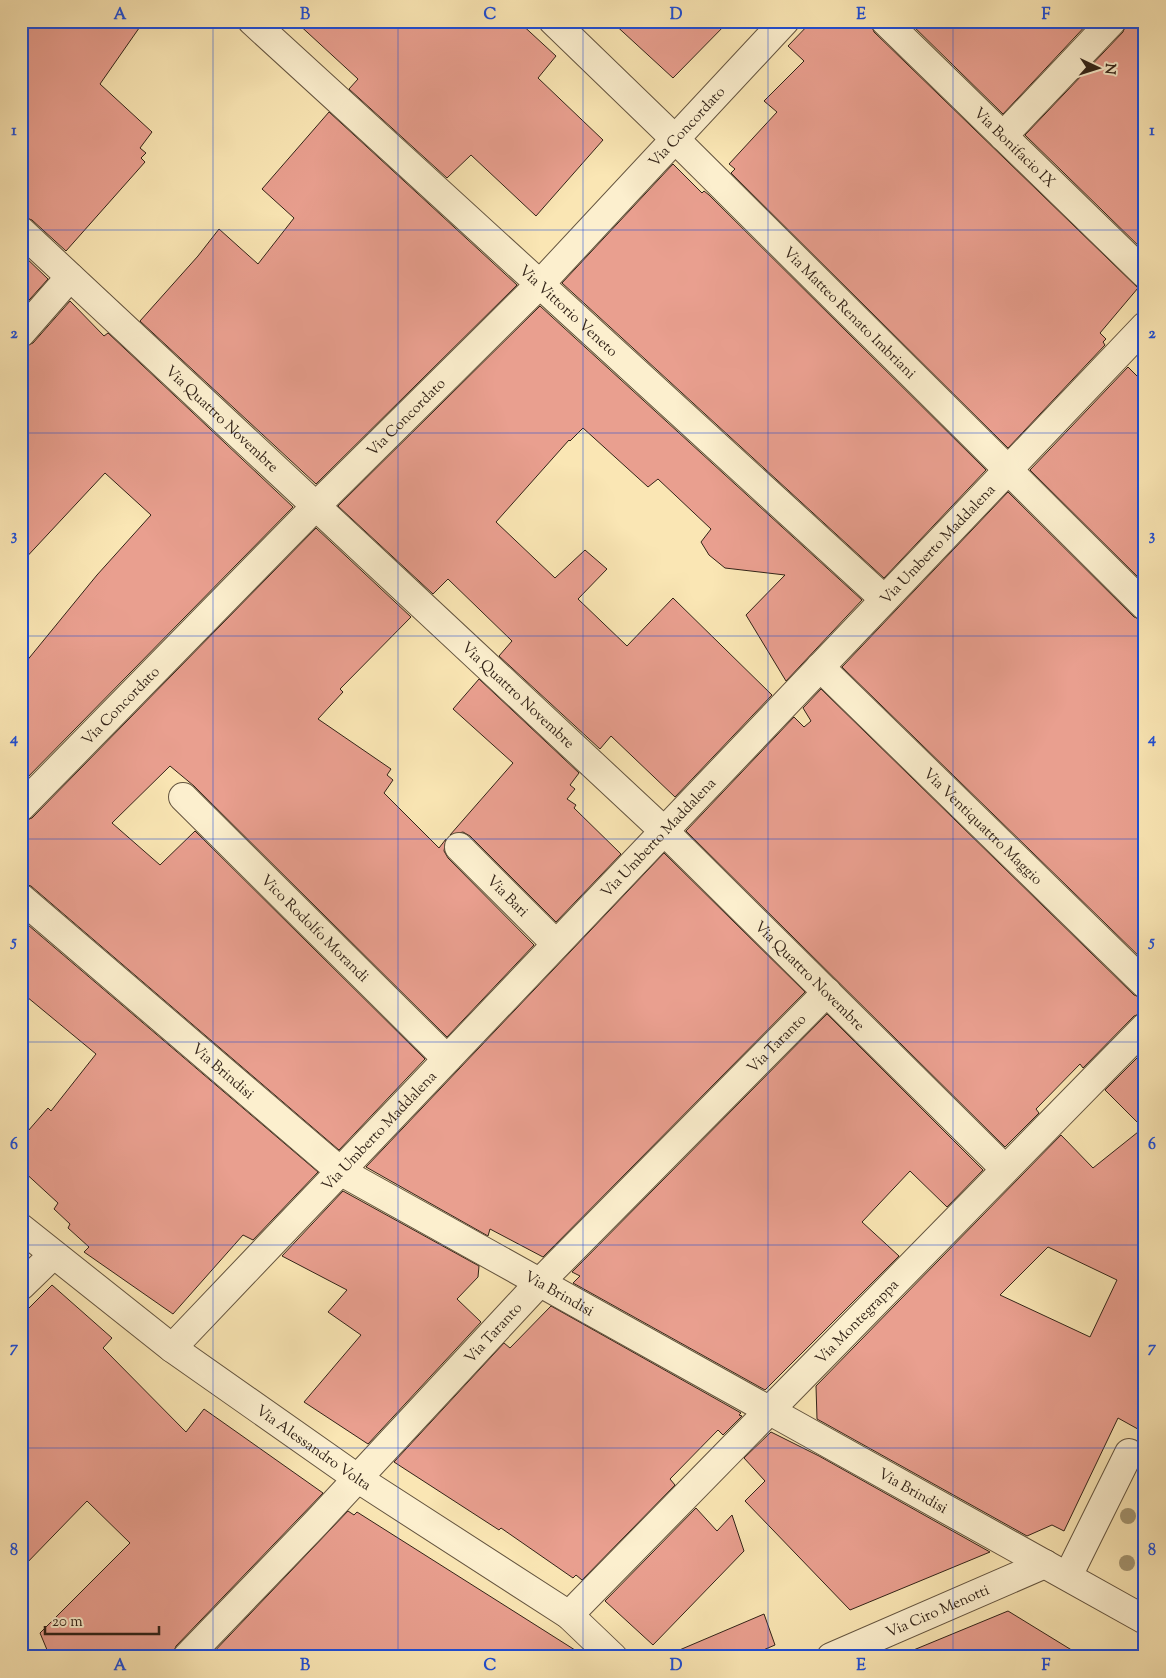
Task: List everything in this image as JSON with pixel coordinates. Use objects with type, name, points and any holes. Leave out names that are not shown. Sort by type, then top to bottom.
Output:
[{"type":"street","name":"Via Vittorio Veneto","points":[[252,21],[884,599]]},
{"type":"street","name":"Via Matteo Renato Imbriani","points":[[553,21],[675,139],[1145,606]]},
{"type":"street","name":"Via Concordato","points":[[21,807],[316,506],[540,284],[785,21]]},
{"type":"street","name":"Via Bonifacio IX","points":[[885,21],[1145,274]]},
{"type":"street","points":[[1003,136],[1112,21]]},
{"type":"street","name":"Via Quattro Novembre","points":[[21,231],[664,831],[1005,1169]]},
{"type":"street","points":[[21,333],[70,277]]},
{"type":"street","name":"Via Umberto Maddalena","points":[[172,1348],[1145,326]]},
{"type":"street","name":"Via Ventiquattro Maggio","points":[[820,667],[1145,984]]},
{"type":"street","name":"Vico Rodolfo Morandi","points":[[183,797],[447,1059]]},
{"type":"street","name":"Via Bari","points":[[459,846],[556,944]]},
{"type":"street","name":"Via Brindisi","points":[[21,898],[340,1171],[541,1281],[1145,1620]]},
{"type":"street","name":"Via Taranto","points":[[187,1657],[541,1281],[827,992]]},
{"type":"street","name":"Via Montegrappa","points":[[569,1615],[1145,1027]]},
{"type":"street","name":"Via Alessandro Volta","points":[[21,1228],[172,1348],[357,1478],[569,1615],[613,1657]]},
{"type":"street","points":[[21,1286],[53,1255]]},
{"type":"street","points":[[1057,1570],[1129,1454]]},
{"type":"street","name":"Via Ciro Menotti","points":[[831,1657],[1057,1570]]},
{"type":"building","points":[[21,21],[144,21],[100,84],[152,132],[140,148],[146,153],[141,158],[145,162],[66,251],[32,220],[21,216]]},
{"type":"building","points":[[295,21],[518,21],[556,56],[538,78],[603,140],[536,216],[471,155],[447,178],[349,89],[358,79]]},
{"type":"building","points":[[611,21],[729,21],[673,78]]},
{"type":"building","points":[[812,21],[870,21],[874,32],[1138,288],[1100,333],[1106,339],[1103,342],[1105,345],[1008,448],[731,173],[735,169],[729,164],[777,112],[764,101],[804,61],[788,46]]},
{"type":"building","points":[[908,21],[1090,21],[1003,114]]},
{"type":"building","points":[[1127,21],[1145,21],[1145,252],[1025,135],[1123,32]]},
{"type":"building","points":[[329,112],[517,285],[316,484],[140,321],[198,256],[219,229],[258,264],[294,218],[262,189]]},
{"type":"building","points":[[673,164],[702,193],[704,191],[709,195],[986,470],[884,578],[562,283]]},
{"type":"building","points":[[21,253],[48,279],[21,309]]},
{"type":"building","points":[[70,301],[104,336],[108,333],[293,507],[21,784],[21,668],[97,575],[151,515],[105,473],[21,563],[21,348],[33,343]]},
{"type":"building","points":[[540,306],[862,600],[786,681],[746,615],[785,575],[725,568],[709,555],[701,542],[711,529],[658,479],[648,487],[583,428],[569,440],[496,522],[555,578],[585,550],[607,569],[578,599],[627,646],[673,598],[772,695],[675,797],[611,736],[600,749],[499,656],[512,641],[448,579],[433,594],[338,506]]},
{"type":"building","points":[[1128,367],[1145,384],[1145,584],[1030,470]]},
{"type":"building","points":[[1008,492],[1134,617],[1145,621],[1145,962],[842,667]]},
{"type":"building","points":[[316,528],[411,617],[340,689],[343,692],[318,719],[391,769],[387,775],[393,780],[384,793],[439,848],[446,839],[444,851],[448,858],[534,945],[447,1037],[194,786],[170,766],[112,823],[160,865],[195,831],[425,1059],[339,1150],[31,886],[21,883],[21,822],[32,818]]},
{"type":"building","points":[[479,679],[579,773],[570,785],[575,789],[567,799],[576,805],[574,808],[621,854],[556,922],[470,836],[463,832],[450,835],[513,763],[453,709]]},
{"type":"building","points":[[821,689],[1134,995],[1145,999],[1145,1012],[1134,1016],[1083,1068],[1080,1064],[1036,1109],[1039,1113],[1005,1147],[686,831],[794,717],[804,727],[811,721],[803,708]]},
{"type":"building","points":[[664,853],[805,992],[543,1257],[490,1229],[488,1236],[366,1167]]},
{"type":"building","points":[[21,919],[318,1172],[253,1240],[243,1235],[173,1314],[84,1252],[89,1247],[68,1228],[70,1224],[54,1209],[58,1203],[21,1169],[21,1139],[48,1108],[51,1111],[96,1054],[21,992]]},
{"type":"building","points":[[827,1014],[983,1170],[947,1207],[910,1171],[862,1222],[899,1256],[765,1390],[573,1283],[580,1276],[572,1272]]},
{"type":"building","points":[[1145,1050],[1145,1433],[1118,1418],[1064,1531],[1052,1525],[1027,1536],[817,1419],[816,1386],[1061,1135],[1093,1168],[1143,1128],[1105,1090]],"holes":[[[1048,1247],[1117,1280],[1090,1337],[1000,1295]]]},
{"type":"building","points":[[343,1191],[479,1266],[478,1277],[457,1299],[481,1322],[368,1444],[304,1402],[361,1335],[328,1312],[347,1290],[282,1256]]},
{"type":"building","points":[[52,1285],[112,1338],[103,1348],[186,1432],[204,1409],[323,1493],[176,1646],[172,1657],[50,1657],[40,1633],[130,1543],[87,1501],[21,1569],[21,1316]]},
{"type":"building","points":[[551,1306],[741,1413],[739,1415],[742,1416],[723,1435],[718,1430],[670,1479],[675,1485],[582,1580],[576,1575],[573,1578],[501,1528],[499,1530],[394,1462],[504,1343],[510,1348]]},
{"type":"building","points":[[771,1432],[819,1456],[990,1552],[850,1610],[745,1501],[765,1481],[744,1458]]},
{"type":"building","points":[[696,1508],[717,1531],[732,1515],[744,1551],[653,1645],[605,1601]]},
{"type":"building","points":[[348,1511],[354,1515],[357,1512],[586,1657],[209,1657]]},
{"type":"building","points":[[1008,1611],[1083,1657],[899,1657],[899,1656]]},
{"type":"building","points":[[764,1614],[775,1645],[747,1657],[663,1657]]}]
